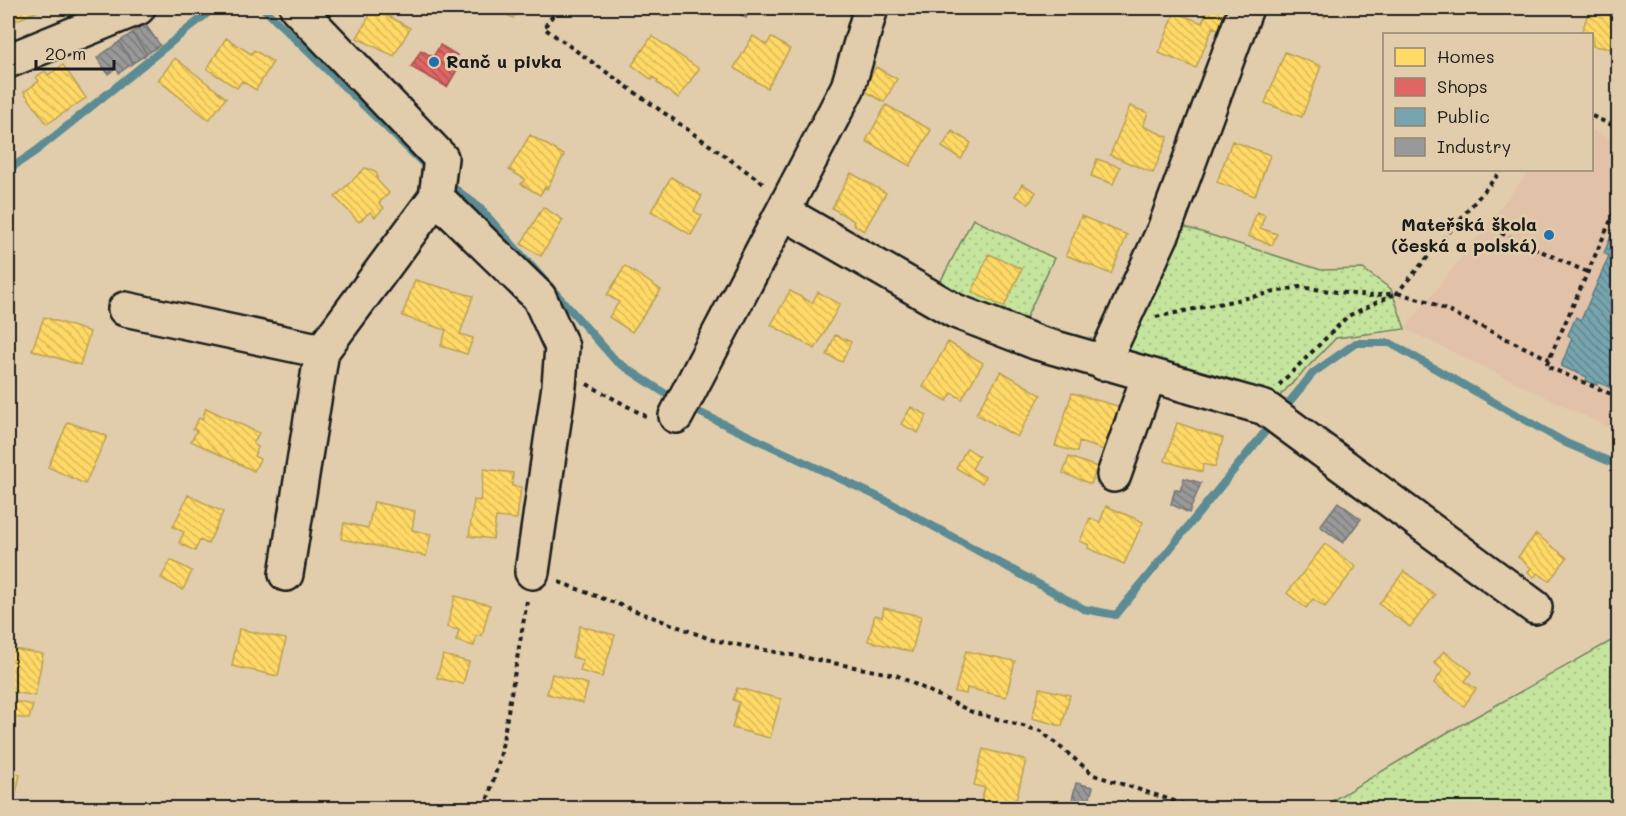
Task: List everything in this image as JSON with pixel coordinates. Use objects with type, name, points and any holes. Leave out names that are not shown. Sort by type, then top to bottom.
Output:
[{"type":"street","points":[[8,61],[138,8]]},
{"type":"street","points":[[286,574],[322,351],[436,197],[441,158],[297,8]]},
{"type":"street","points":[[681,407],[848,87],[871,8]]},
{"type":"street","points":[[1103,363],[1164,230],[1246,8]]},
{"type":"street","points":[[436,197],[539,297],[562,347],[561,368],[531,572]]},
{"type":"street","points":[[786,207],[955,311],[1103,363],[1259,406],[1535,607]]},
{"type":"street","points":[[125,309],[322,351]]},
{"type":"street","points":[[1114,475],[1149,375]]},
{"type":"path","points":[[558,8],[544,28],[786,207]]},
{"type":"path","points":[[1593,116],[1618,128]]},
{"type":"path","points":[[1259,406],[1348,316],[1397,293],[1501,171]]},
{"type":"path","points":[[1618,204],[1546,366],[1611,394],[1618,388]]},
{"type":"path","points":[[1501,234],[1587,272]]},
{"type":"path","points":[[1119,325],[1299,287],[1369,296],[1397,293],[1427,301],[1549,359]]},
{"type":"path","points":[[561,368],[662,424],[681,407]]},
{"type":"path","points":[[485,808],[500,758],[531,572],[713,640],[896,675],[972,712],[1041,731],[1094,775],[1196,808]]},
{"type":"shaded area","name":"Mateřská škola (česká a polská)","points":[[1593,131],[1618,144],[1618,432],[1405,329],[1529,171],[1593,171]]},
{"type":"green space","points":[[973,219],[1054,258],[1022,327],[936,290]]},
{"type":"green space","points":[[1176,224],[1321,270],[1363,269],[1391,289],[1405,329],[1336,338],[1277,399],[1124,354]]},
{"type":"green space","points":[[1618,637],[1618,808],[1326,808],[1330,802],[1450,731]]},
{"type":"building: Homes","points":[[8,8],[45,8],[10,23]]},
{"type":"building: Homes","points":[[374,8],[410,28],[394,56],[357,38]]},
{"type":"building: Homes","points":[[476,8],[490,8],[486,14]]},
{"type":"building: Homes","points":[[495,8],[519,8],[513,18]]},
{"type":"building: Homes","points":[[1208,8],[1232,8],[1222,31],[1213,27],[1196,68],[1159,53],[1175,12],[1202,23]]},
{"type":"building: Homes","points":[[1306,8],[1329,8],[1325,17]]},
{"type":"building: Homes","points":[[1590,8],[1618,8],[1618,31],[1612,49],[1593,46],[1593,33],[1581,33]]},
{"type":"building: Homes","points":[[652,36],[699,69],[678,98],[657,83],[658,81],[653,77],[652,80],[632,65]]},
{"type":"building: Homes","points":[[753,36],[767,45],[771,37],[790,49],[767,88],[734,68]]},
{"type":"building: Homes","points":[[226,38],[251,54],[254,50],[273,62],[256,90],[242,81],[237,88],[207,69]]},
{"type":"building: Homes","points":[[1285,52],[1321,66],[1302,117],[1265,103]]},
{"type":"building: Homes","points":[[175,58],[226,98],[209,120],[158,80]]},
{"type":"building: Homes","points":[[63,65],[86,98],[47,124],[24,92],[39,81],[36,77],[45,71],[48,75]]},
{"type":"building: Homes","points":[[876,67],[897,79],[884,102],[863,90]]},
{"type":"building: Homes","points":[[886,105],[931,130],[910,166],[866,141]]},
{"type":"building: Homes","points":[[1130,106],[1148,113],[1143,126],[1168,137],[1153,173],[1110,155]]},
{"type":"building: Homes","points":[[952,131],[971,143],[961,159],[942,147]]},
{"type":"building: Homes","points":[[530,135],[564,155],[547,189],[545,187],[540,195],[521,184],[525,179],[509,170]]},
{"type":"building: Homes","points":[[1232,141],[1270,155],[1255,196],[1217,182]]},
{"type":"building: Homes","points":[[1097,159],[1120,167],[1113,184],[1091,176]]},
{"type":"building: Homes","points":[[365,168],[377,174],[377,180],[389,193],[379,203],[384,208],[375,217],[370,212],[359,222],[335,197]]},
{"type":"building: Homes","points":[[851,173],[886,193],[864,231],[853,224],[854,221],[832,208]]},
{"type":"building: Homes","points":[[671,177],[702,196],[694,211],[702,216],[691,235],[651,211]]},
{"type":"building: Homes","points":[[1022,184],[1036,192],[1029,204],[1015,196]]},
{"type":"building: Homes","points":[[543,207],[563,220],[541,256],[521,244]]},
{"type":"building: Homes","points":[[1257,212],[1265,215],[1260,228],[1277,234],[1272,245],[1248,236]]},
{"type":"building: Homes","points":[[1081,216],[1127,235],[1111,274],[1066,255]]},
{"type":"building: Homes","points":[[989,254],[1022,269],[1004,307],[972,292]]},
{"type":"building: Homes","points":[[625,266],[661,290],[632,332],[609,317],[619,302],[607,295]]},
{"type":"building: Homes","points":[[415,280],[473,296],[460,334],[473,338],[467,354],[441,346],[446,330],[402,316]]},
{"type":"building: Homes","points":[[790,291],[812,303],[818,292],[840,304],[815,349],[771,325]]},
{"type":"building: Homes","points":[[44,317],[90,332],[80,365],[32,350]]},
{"type":"building: Homes","points":[[835,335],[851,342],[842,362],[827,355]]},
{"type":"building: Homes","points":[[948,342],[983,363],[962,399],[952,393],[947,401],[923,387]]},
{"type":"building: Homes","points":[[1001,371],[1041,395],[1017,437],[976,414]]},
{"type":"building: Homes","points":[[1072,393],[1121,407],[1108,451],[1079,442],[1077,452],[1055,446]]},
{"type":"building: Homes","points":[[911,407],[927,415],[918,433],[901,424]]},
{"type":"building: Homes","points":[[206,408],[259,433],[253,444],[258,447],[254,456],[260,459],[254,471],[191,441],[197,431],[193,429],[199,418],[202,420]]},
{"type":"building: Homes","points":[[68,422],[107,436],[85,484],[48,467]]},
{"type":"building: Homes","points":[[1177,423],[1223,438],[1215,467],[1203,464],[1202,472],[1165,461]]},
{"type":"building: Homes","points":[[967,448],[979,456],[972,469],[985,477],[982,483],[956,468]]},
{"type":"building: Homes","points":[[1069,457],[1097,467],[1091,484],[1063,473]]},
{"type":"building: Homes","points":[[484,469],[513,473],[512,486],[521,487],[517,519],[496,517],[493,539],[469,536],[474,500],[480,501]]},
{"type":"building: Homes","points":[[188,495],[223,512],[208,544],[200,540],[195,551],[179,543],[184,532],[173,527]]},
{"type":"building: Homes","points":[[374,502],[415,511],[412,530],[431,534],[426,556],[341,539],[344,523],[368,528]]},
{"type":"building: Homes","points":[[1106,506],[1143,522],[1124,564],[1088,548],[1089,545],[1080,541],[1090,518],[1100,522]]},
{"type":"building: Homes","points":[[1536,534],[1567,558],[1549,581],[1538,573],[1534,577],[1528,572],[1531,568],[1518,557]]},
{"type":"building: Homes","points":[[1325,544],[1356,567],[1325,607],[1313,599],[1306,608],[1287,593]]},
{"type":"building: Homes","points":[[171,560],[192,571],[183,590],[161,578]]},
{"type":"building: Homes","points":[[1404,571],[1435,595],[1410,627],[1379,604]]},
{"type":"building: Homes","points":[[455,596],[490,605],[482,636],[477,635],[474,646],[456,641],[459,630],[447,627]]},
{"type":"building: Homes","points":[[884,608],[921,616],[912,652],[868,641],[875,615],[882,617]]},
{"type":"building: Homes","points":[[580,626],[615,635],[602,677],[580,671],[583,660],[572,657]]},
{"type":"building: Homes","points":[[239,629],[286,639],[278,676],[232,666]]},
{"type":"building: Homes","points":[[8,648],[43,654],[35,696],[8,691]]},
{"type":"building: Homes","points":[[966,651],[1015,661],[1006,697],[967,688],[966,694],[955,692]]},
{"type":"building: Homes","points":[[1444,651],[1472,672],[1465,681],[1476,689],[1464,706],[1434,683],[1443,670],[1434,663]]},
{"type":"building: Homes","points":[[443,655],[469,662],[463,684],[437,678]]},
{"type":"building: Homes","points":[[552,674],[588,684],[583,703],[547,694]]},
{"type":"building: Homes","points":[[737,688],[781,699],[770,738],[732,728],[739,702],[733,700]]},
{"type":"building: Homes","points":[[1040,688],[1070,695],[1062,726],[1032,718]]},
{"type":"building: Homes","points":[[8,700],[33,705],[29,719],[8,716]]},
{"type":"building: Homes","points":[[983,749],[1026,760],[1014,808],[979,808],[985,788],[974,785]]},
{"type":"building: Homes","points":[[8,772],[20,774],[13,808],[8,808]]},
{"type":"building: Homes","points":[[1059,800],[1071,804],[1087,808],[1056,808]]},
{"type":"building: Shops","name":"Ranč u pivka","points":[[440,45],[457,55],[451,66],[457,70],[447,87],[411,67],[421,50],[433,57]]},
{"type":"building: Public","points":[[1612,234],[1617,237],[1618,234],[1618,371],[1611,388],[1598,382],[1597,385],[1586,381],[1587,377],[1561,366],[1572,338],[1568,335],[1576,317],[1581,320],[1609,256],[1604,253]]},
{"type":"building: Industry","points":[[729,8],[752,8],[746,18]]},
{"type":"building: Industry","points":[[145,24],[160,45],[147,54],[132,33]]},
{"type":"building: Industry","points":[[132,33],[147,54],[133,63],[119,42]]},
{"type":"building: Industry","points":[[119,42],[133,63],[119,73],[116,68],[108,74],[97,58]]},
{"type":"building: Industry","points":[[1184,478],[1201,483],[1189,513],[1171,504],[1175,489],[1180,491]]},
{"type":"building: Industry","points":[[1338,502],[1361,519],[1343,543],[1320,526]]},
{"type":"building: Industry","points":[[1076,783],[1093,787],[1087,808],[1071,804]]},
{"type":"waterway","points":[[8,170],[36,151],[214,8]]},
{"type":"waterway","points":[[263,8],[432,172]]},
{"type":"waterway","points":[[446,182],[479,207],[616,361],[675,400]]},
{"type":"waterway","points":[[1282,411],[1313,373],[1356,343],[1390,343],[1566,443],[1618,465]]},
{"type":"waterway","points":[[688,407],[887,501],[1084,609],[1116,615],[1273,422]]},
{"type":"place","name":"Ranč u pivka","points":[[434,62]]},
{"type":"place","name":"Mateřská škola (česká a polská)","points":[[1549,235]]}]
